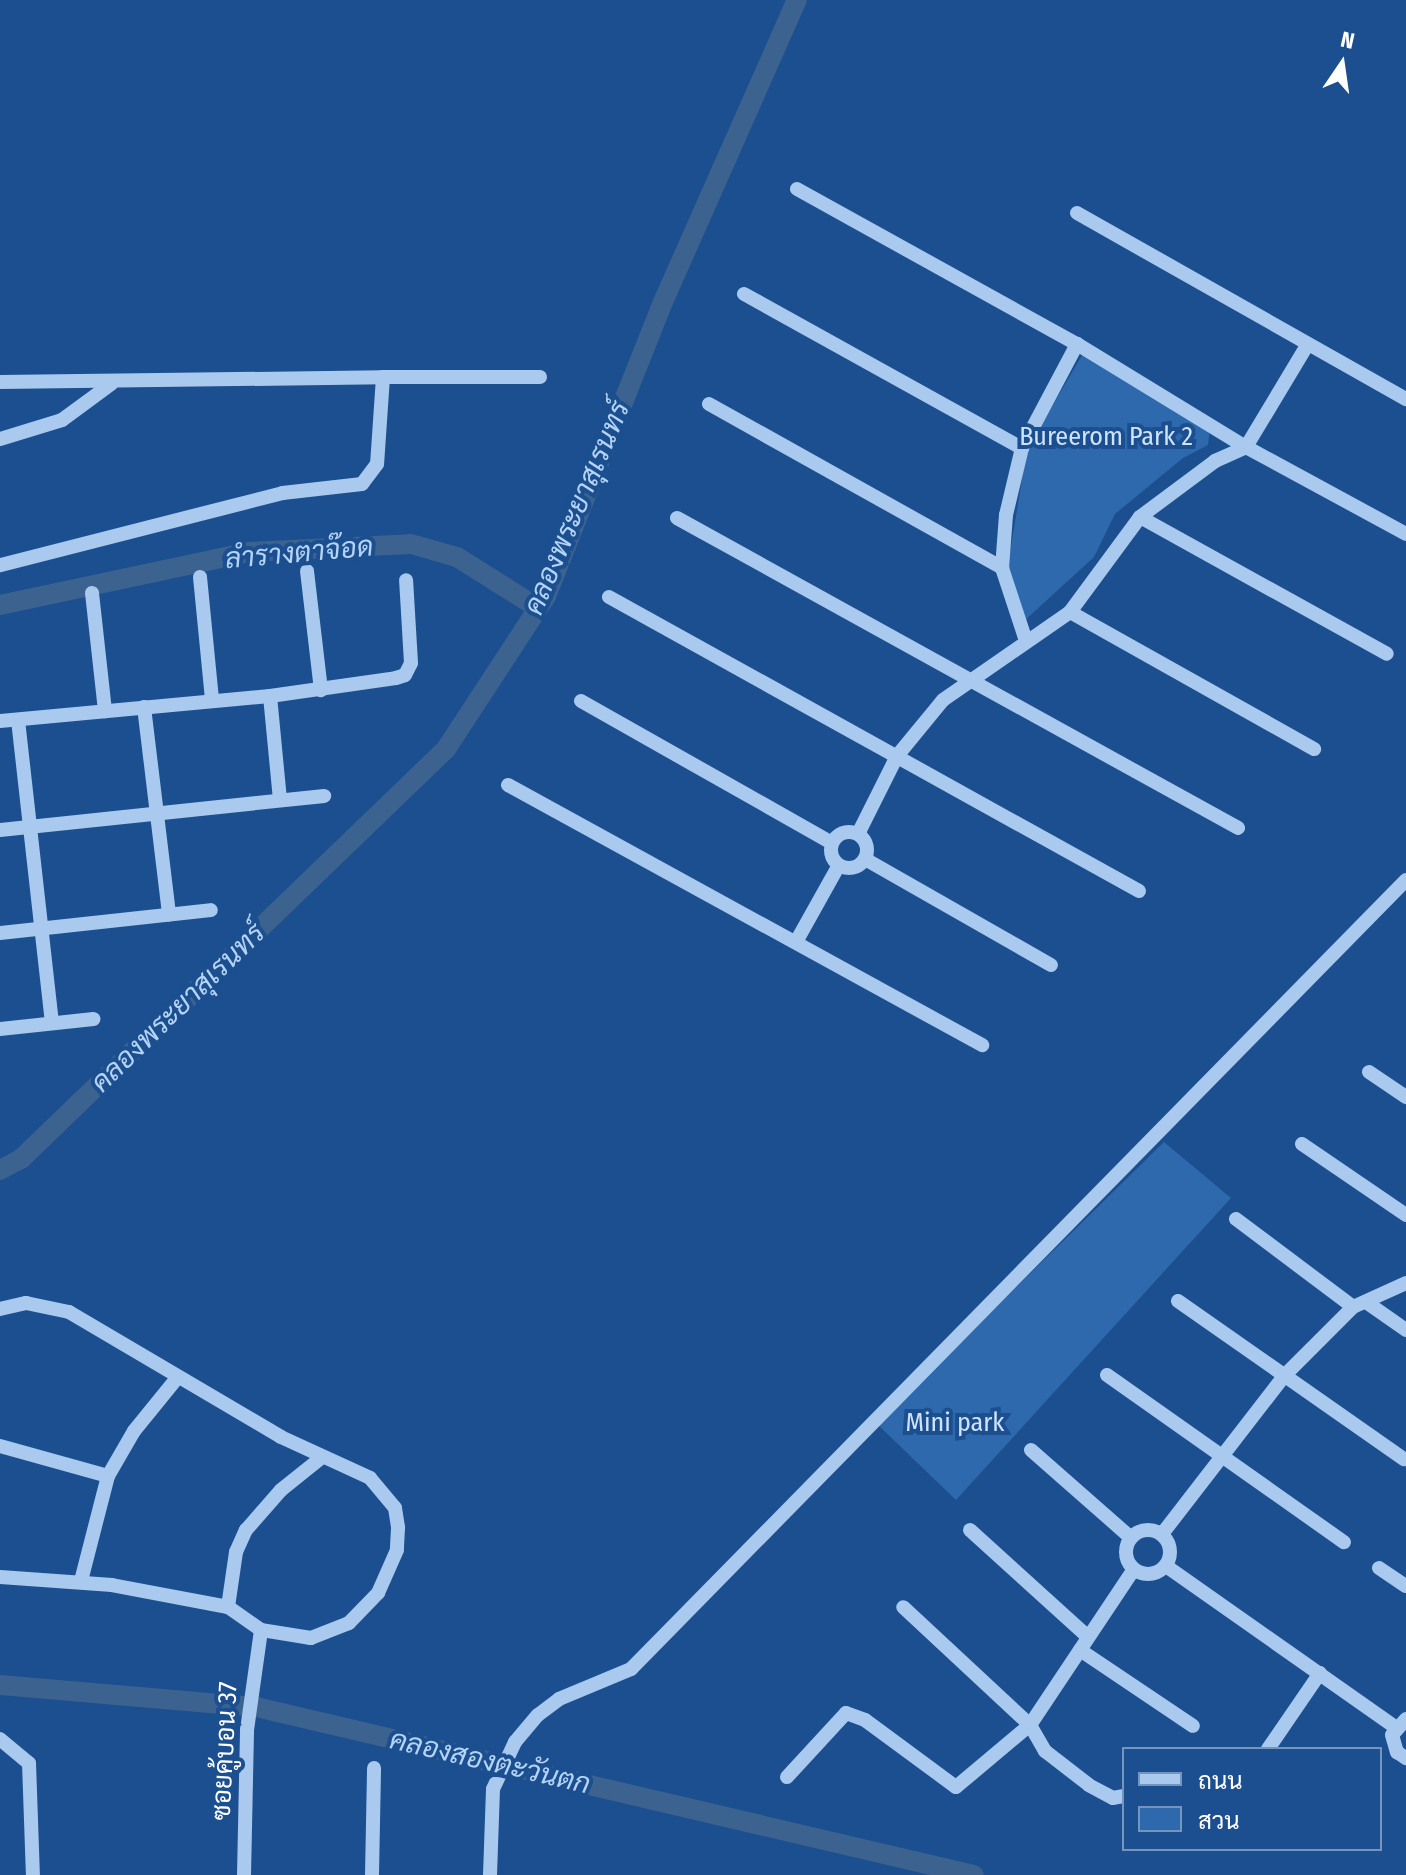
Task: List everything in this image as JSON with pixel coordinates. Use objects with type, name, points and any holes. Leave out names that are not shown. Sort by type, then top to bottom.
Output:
[{"type":"street","points":[[797,189],[1077,344],[1246,447],[1406,534]]},
{"type":"street","points":[[1077,213],[1406,399]]},
{"type":"street","points":[[744,294],[1022,448]]},
{"type":"street","points":[[1026,641],[1002,568],[1006,515],[1022,448],[1077,344]]},
{"type":"street","points":[[858,834],[897,756],[943,700],[971,677],[1070,612],[1140,517],[1188,477],[1246,447],[1308,344]]},
{"type":"street","points":[[0,565],[283,493],[362,484],[377,464],[383,377]]},
{"type":"street","points":[[0,382],[111,384],[383,377],[540,377]]},
{"type":"street","points":[[0,439],[62,420],[111,384]]},
{"type":"street","points":[[709,404],[1002,568]]},
{"type":"street","points":[[1140,517],[1387,654]]},
{"type":"street","points":[[677,518],[971,677],[1238,828]]},
{"type":"street","points":[[307,571],[321,690]]},
{"type":"street","points":[[200,577],[212,700]]},
{"type":"street","points":[[0,721],[270,696],[405,675],[411,650],[406,580]]},
{"type":"street","points":[[92,593],[105,711]]},
{"type":"street","points":[[609,597],[1139,891]]},
{"type":"street","points":[[1070,612],[1314,749]]},
{"type":"street","points":[[270,696],[280,800]]},
{"type":"street","points":[[581,701],[832,843],[839,865],[796,942]]},
{"type":"street","points":[[144,707],[169,915]]},
{"type":"street","points":[[18,720],[52,1023]]},
{"type":"street","points":[[508,785],[982,1045]]},
{"type":"street","points":[[0,830],[324,796]]},
{"type":"street","points":[[832,843],[843,833],[858,834]]},
{"type":"street","points":[[839,865],[856,867],[865,859],[866,845],[858,834]]},
{"type":"street","points":[[865,859],[1051,965]]},
{"type":"street","points":[[490,1875],[493,1789],[515,1742],[559,1699],[631,1669],[718,1584],[1406,880]]},
{"type":"street","points":[[0,933],[211,910]]},
{"type":"street","points":[[0,1029],[93,1019]]},
{"type":"street","points":[[1369,1072],[1406,1097]]},
{"type":"street","points":[[1302,1144],[1406,1215]]},
{"type":"street","points":[[1236,1219],[1360,1304],[1406,1330]]},
{"type":"street","points":[[1162,1534],[1285,1375],[1360,1304],[1406,1283]]},
{"type":"street","points":[[1178,1301],[1404,1459]]},
{"type":"street","points":[[0,1309],[26,1303],[69,1312],[177,1378],[321,1458],[370,1478],[395,1508],[397,1550],[389,1576],[364,1611],[330,1634],[311,1638],[261,1630],[228,1607],[81,1581],[0,1577]]},
{"type":"street","points":[[1107,1375],[1344,1542]]},
{"type":"street","points":[[81,1581],[108,1476],[134,1431],[177,1378]]},
{"type":"street","points":[[0,1446],[108,1476]]},
{"type":"street","points":[[1031,1450],[1130,1537]]},
{"type":"street","points":[[228,1607],[236,1552],[246,1530],[270,1500],[321,1458]]},
{"type":"street","points":[[1146,1529],[1162,1534],[1171,1549],[1166,1566],[1151,1574],[1134,1569],[1126,1554],[1130,1537],[1146,1529]]},
{"type":"street","points":[[970,1530],[1088,1637]]},
{"type":"street","points":[[1166,1566],[1320,1673],[1401,1723],[1393,1745],[1406,1758]]},
{"type":"street","points":[[1379,1568],[1406,1586]]},
{"type":"street","points":[[787,1777],[846,1713],[865,1720],[956,1787],[1030,1725],[1134,1569]]},
{"type":"street","points":[[903,1607],[1030,1725],[1045,1751],[1089,1785],[1113,1798],[1122,1796]]},
{"type":"street","name":"ซอยคู้บอน 37","points":[[244,1875],[247,1730],[251,1684],[261,1630]]},
{"type":"street","points":[[1080,1650],[1193,1726]]},
{"type":"street","points":[[1269,1747],[1320,1673]]},
{"type":"street","points":[[0,1739],[29,1763],[33,1875]]},
{"type":"street","points":[[372,1875],[374,1768]]},
{"type":"green space","name":"Bureerom Park 2","points":[[1084,352],[1210,427],[1208,445],[1183,458],[1115,514],[1094,557],[1023,622],[1007,571],[1027,449]]},
{"type":"green space","name":"Mini park","points":[[1164,1142],[1231,1198],[956,1500],[877,1424]]},
{"type":"waterway","name":"คลองพระยาสุเรนทร์","points":[[0,1170],[21,1159],[446,749],[546,596],[663,302],[797,0]]},
{"type":"waterway","name":"ลำรางตาจ๊อด","points":[[0,605],[250,552],[411,544],[457,557],[538,608]]},
{"type":"waterway","name":"คลองสองตะวันตก","points":[[0,1685],[256,1707],[974,1875]]}]
